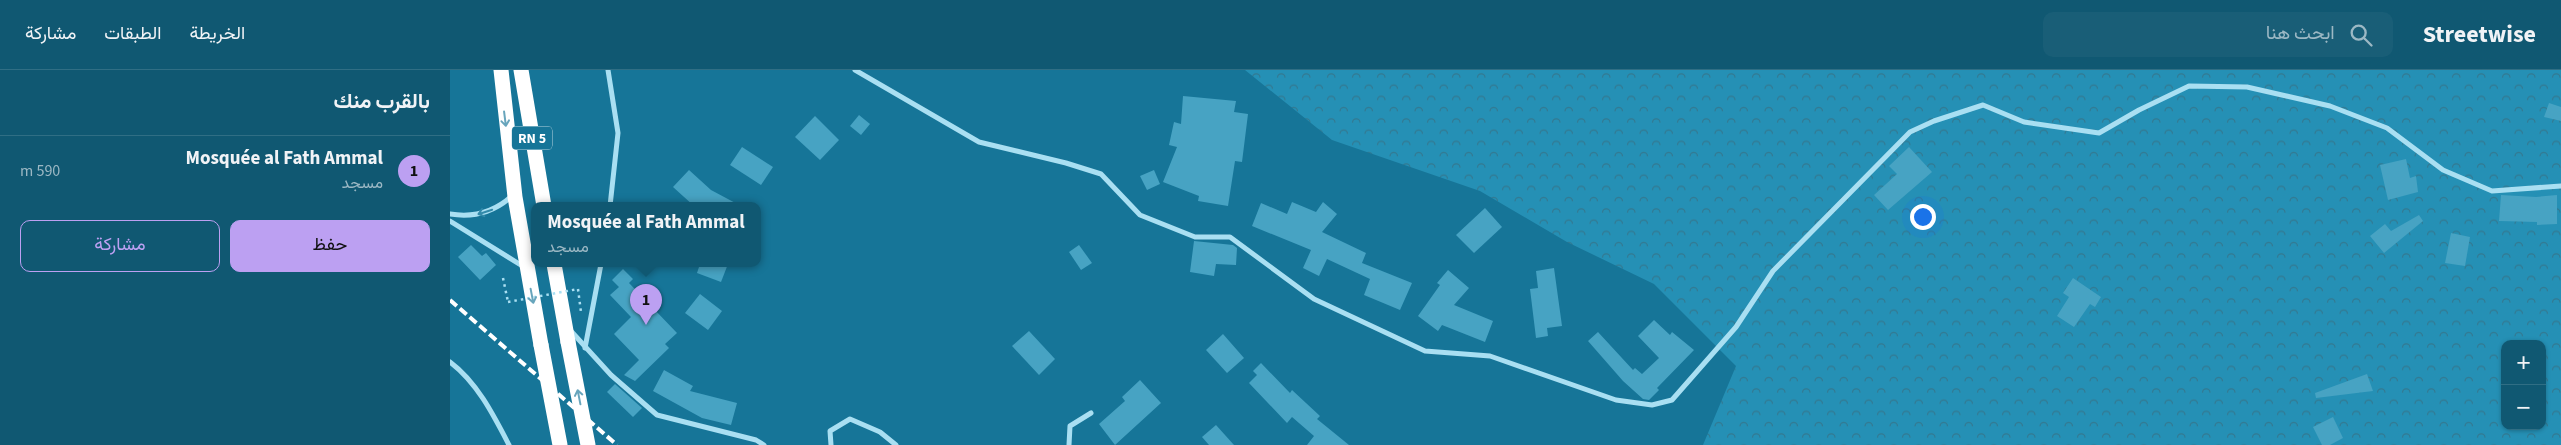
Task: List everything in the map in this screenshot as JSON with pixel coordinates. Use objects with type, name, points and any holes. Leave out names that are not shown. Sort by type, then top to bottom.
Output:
[{"type":"highway","name":"RN 5","points":[[501,70],[515,193],[560,445]]},
{"type":"highway","name":"RN 5","points":[[521,70],[543,202]]},
{"type":"highway","points":[[555,267],[588,445]]},
{"type":"street","points":[[608,70],[618,133],[610,202]]},
{"type":"street","points":[[855,70],[979,142],[1066,163],[1101,174],[1140,215],[1194,237],[1230,237],[1314,299],[1424,351],[1490,356],[1616,400],[1652,405],[1672,400],[1736,327],[1773,272],[1910,132],[1934,121],[1983,105],[2024,122],[2099,133],[2139,110],[2189,86],[2247,87],[2330,106],[2386,128],[2443,170],[2492,191],[2561,186]]},
{"type":"street","points":[[450,214],[463,216],[483,213],[503,204],[515,193]]},
{"type":"street","points":[[450,222],[527,268]]},
{"type":"street","points":[[586,348],[600,267]]},
{"type":"street","points":[[564,322],[611,375],[658,415],[756,440],[764,445]]},
{"type":"street","points":[[450,362],[472,384],[490,409],[509,445]]},
{"type":"street","points":[[1069,445],[1070,426],[1091,413]]},
{"type":"street","points":[[831,445],[830,431],[850,419],[880,432],[896,445]]},
{"type":"path","points":[[503,278],[508,302],[578,289],[582,314]]},
{"type":"green space","points":[[1245,70],[2561,70],[2561,445],[1703,445],[1736,366],[1654,284],[1567,242],[1480,191],[1332,140]]},
{"type":"building","points":[[1183,96],[1236,101],[1234,112],[1248,114],[1242,162],[1235,161],[1228,206],[1198,201],[1199,196],[1163,182],[1177,147],[1169,145],[1174,122],[1181,124]]},
{"type":"building","points":[[2549,103],[2561,107],[2561,121],[2544,117]]},
{"type":"building","points":[[859,115],[870,124],[861,135],[850,126]]},
{"type":"building","points":[[815,116],[839,140],[820,160],[795,137]]},
{"type":"building","points":[[742,147],[773,167],[761,185],[730,165]]},
{"type":"building","points":[[1909,147],[1932,172],[1888,210],[1874,195],[1897,174],[1889,166]]},
{"type":"building","points":[[2406,159],[2410,178],[2416,176],[2418,192],[2388,200],[2380,165]]},
{"type":"building","points":[[689,170],[711,190],[734,202],[690,202],[673,187]]},
{"type":"building","points":[[1154,170],[1160,184],[1147,190],[1140,176]]},
{"type":"building","points":[[2501,195],[2536,197],[2557,195],[2557,224],[2537,225],[2537,222],[2499,221]]},
{"type":"building","points":[[1292,202],[1316,212],[1323,202],[1337,214],[1322,232],[1366,253],[1362,263],[1412,283],[1400,310],[1364,295],[1370,279],[1327,259],[1319,276],[1303,268],[1311,250],[1252,226],[1261,203],[1287,214]]},
{"type":"building","points":[[1485,208],[1502,227],[1474,253],[1456,235]]},
{"type":"building","points":[[2419,215],[2423,221],[2384,253],[2370,236],[2385,224],[2391,231]]},
{"type":"building","points":[[2451,233],[2470,237],[2465,266],[2445,263]]},
{"type":"building","points":[[1194,241],[1233,245],[1237,248],[1236,265],[1216,264],[1214,276],[1190,272]]},
{"type":"building","points":[[471,245],[482,256],[486,253],[496,265],[480,280],[458,257]]},
{"type":"building","points":[[1079,245],[1092,263],[1081,270],[1069,252]]},
{"type":"building","points":[[699,267],[727,267],[721,282],[697,273]]},
{"type":"building","points":[[1554,268],[1562,326],[1547,328],[1548,336],[1536,338],[1530,289],[1538,288],[1536,271]]},
{"type":"building","points":[[623,269],[633,279],[629,283],[677,333],[665,344],[669,348],[635,381],[624,375],[639,360],[614,334],[631,317],[610,295],[619,287],[612,280]]},
{"type":"building","points":[[1448,270],[1469,288],[1454,305],[1493,321],[1485,342],[1442,325],[1438,331],[1418,316],[1440,285],[1437,283]]},
{"type":"building","points":[[2073,278],[2101,297],[2095,307],[2090,304],[2074,327],[2057,316],[2069,297],[2063,293]]},
{"type":"building","points":[[700,294],[722,311],[708,330],[685,313]]},
{"type":"building","points":[[1654,320],[1670,335],[1672,332],[1694,350],[1657,388],[1659,390],[1649,400],[1643,399],[1623,381],[1588,341],[1598,332],[1633,370],[1635,368],[1642,374],[1659,358],[1638,336]]},
{"type":"building","points":[[1029,331],[1055,359],[1039,375],[1012,346]]},
{"type":"building","points":[[1223,334],[1244,358],[1227,373],[1206,350]]},
{"type":"building","points":[[1261,363],[1290,393],[1292,390],[1320,416],[1317,419],[1349,445],[1307,445],[1314,436],[1292,417],[1287,423],[1249,383],[1257,375],[1253,371]]},
{"type":"building","points":[[664,370],[693,386],[690,391],[737,403],[731,425],[702,418],[653,391]]},
{"type":"building","points":[[2367,374],[2373,391],[2316,398],[2315,393]]},
{"type":"building","points":[[1140,380],[1161,403],[1115,445],[1099,424],[1125,401],[1122,397]]},
{"type":"building","points":[[615,384],[642,408],[633,417],[607,392]]},
{"type":"building","points":[[2333,417],[2343,438],[2330,445],[2322,445],[2313,427]]},
{"type":"building","points":[[1216,425],[1234,445],[1209,445],[1202,437]]},
{"type":"railway","points":[[450,300],[617,445]]},
{"type":"place","name":"Mosquée al Fath Ammal","points":[[646,325]]}]
